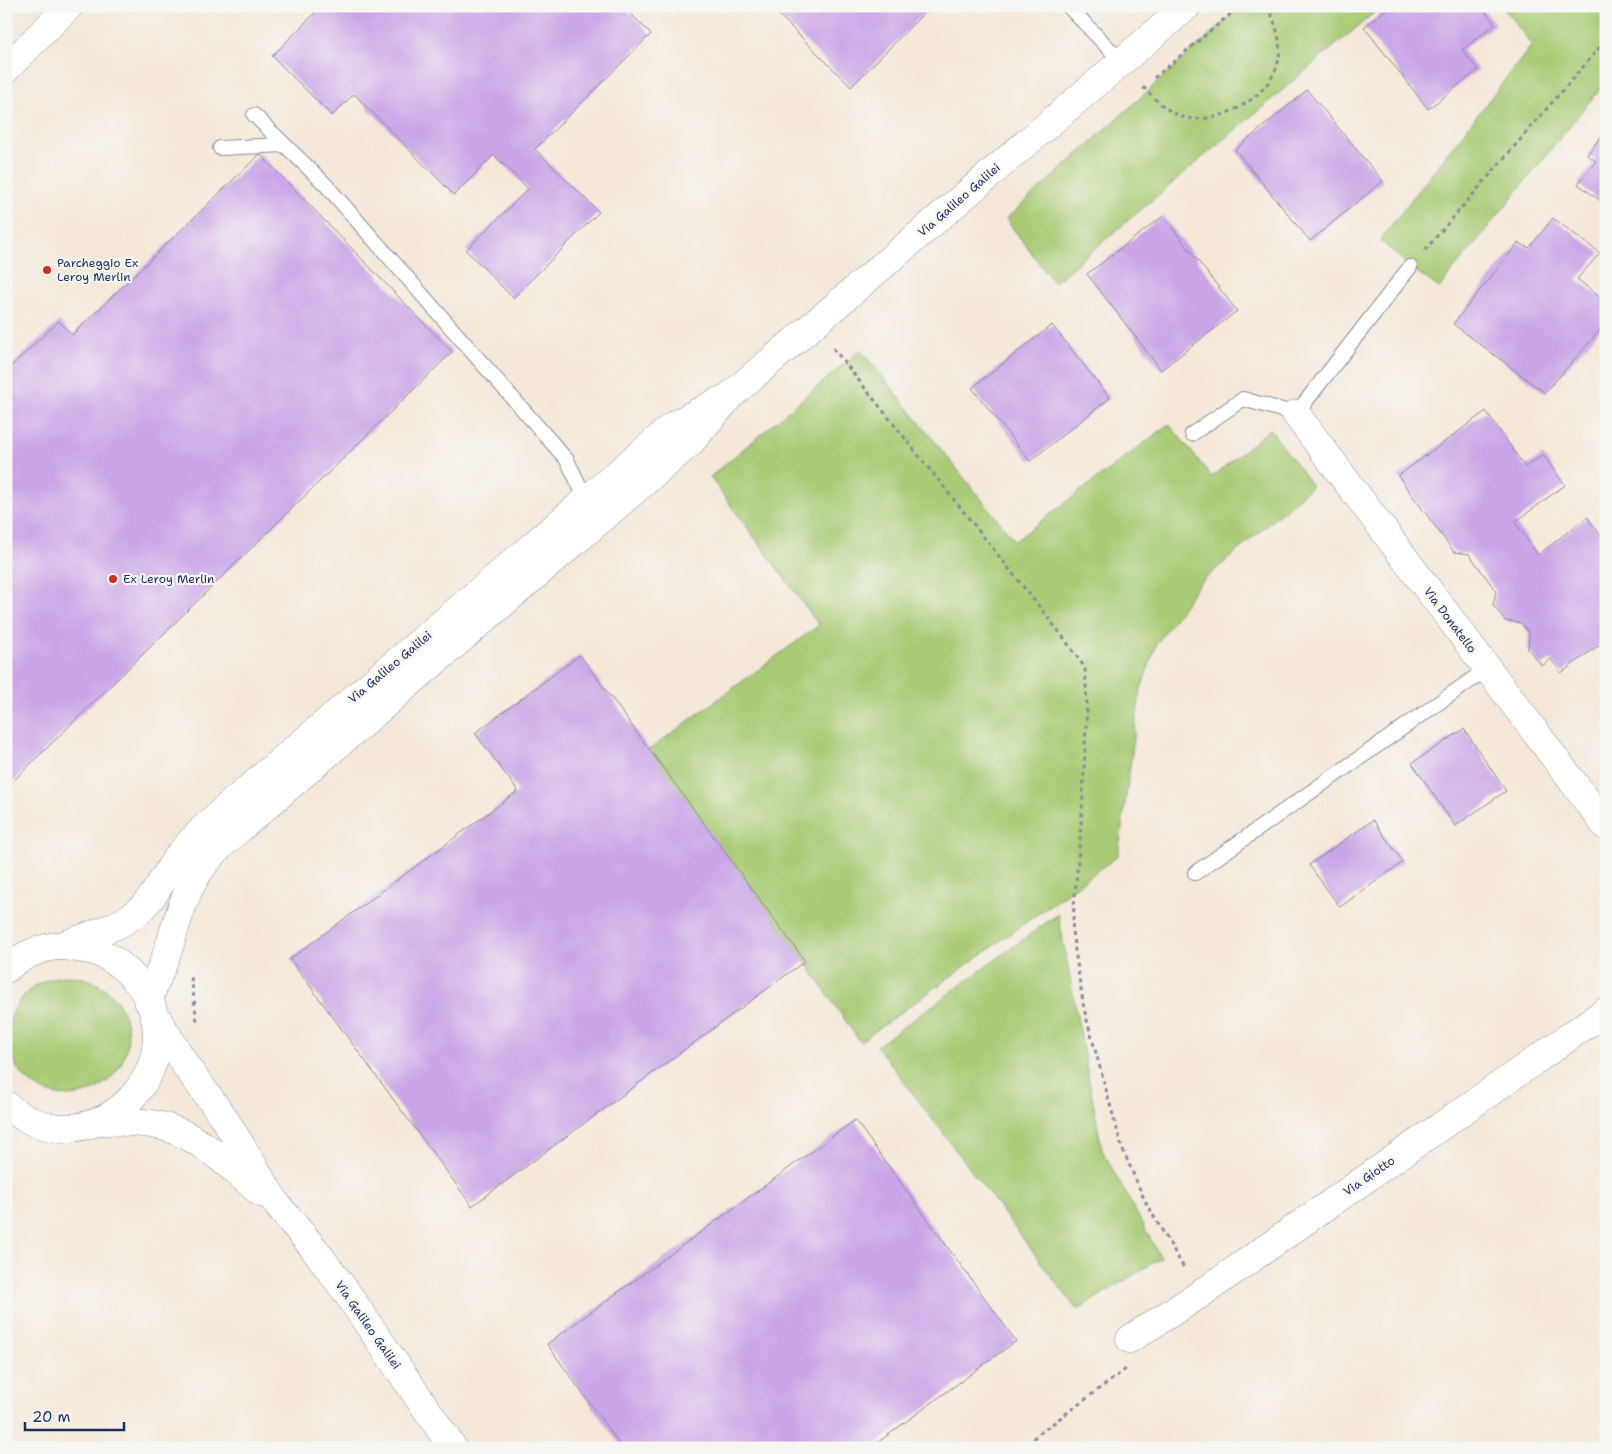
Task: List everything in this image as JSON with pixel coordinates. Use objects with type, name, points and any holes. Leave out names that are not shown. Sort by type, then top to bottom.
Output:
[{"type":"main road","points":[[6,69],[70,6]]},
{"type":"main road","name":"Via Galileo Galilei","points":[[453,1448],[342,1286],[312,1246],[278,1206],[224,1118],[186,1066],[151,1007],[188,891],[199,871],[214,853],[250,819],[690,443],[731,395],[1187,6]]},
{"type":"main road","name":"Via Galileo Galilei","points":[[62,946],[98,932],[134,914],[156,892],[187,846],[201,830],[227,807],[674,424],[731,395]]},
{"type":"main road","name":"Via Donatello","points":[[1296,414],[1606,826]]},
{"type":"main road","points":[[6,969],[16,960],[38,950],[62,946],[92,950],[119,964],[140,985],[151,1007],[157,1039],[153,1064],[141,1088],[124,1107],[102,1121],[80,1127],[58,1128],[37,1124],[10,1111]]},
{"type":"main road","name":"Via Giotto","points":[[1130,1340],[1202,1293],[1606,1011]]},
{"type":"main road","name":"Via Galileo Galilei","points":[[102,1121],[143,1122],[174,1130],[198,1142],[278,1206]]},
{"type":"lane","points":[[1068,6],[1121,61]]},
{"type":"lane","points":[[254,115],[325,184],[567,460],[586,499]]},
{"type":"lane","points":[[220,148],[284,145]]},
{"type":"lane","points":[[1192,434],[1243,399],[1296,414],[1410,267]]},
{"type":"lane","points":[[1195,873],[1487,669]]},
{"type":"path","points":[[1151,81],[1240,6]]},
{"type":"path","points":[[1136,93],[1143,87],[1153,98],[1172,112],[1191,118],[1220,115],[1246,103],[1259,93],[1268,82],[1276,69],[1279,58],[1277,30],[1267,6]]},
{"type":"path","points":[[1593,6],[1606,15]]},
{"type":"path","points":[[1410,267],[1606,40]]},
{"type":"path","points":[[832,347],[1054,626],[1085,668],[1088,705],[1082,813],[1072,931],[1084,1009],[1122,1148],[1145,1201],[1182,1265],[1202,1293]]},
{"type":"path","points":[[191,972],[192,995],[198,1024]]},
{"type":"path","points":[[1020,1448],[1140,1358],[1130,1340]]},
{"type":"green space","points":[[1242,6],[1382,6],[1054,283],[1006,219]]},
{"type":"green space","points":[[1502,6],[1606,6],[1606,81],[1439,288],[1410,267],[1380,240],[1532,45]]},
{"type":"green space","points":[[861,350],[1015,541],[1169,424],[1212,477],[1270,429],[1312,486],[1198,585],[1157,643],[1140,691],[1118,856],[860,1042],[805,961],[649,750],[819,625],[710,477]]},
{"type":"green space","points":[[1058,914],[1102,1150],[1161,1258],[1077,1310],[877,1046]]},
{"type":"green space","points":[[68,976],[80,977],[91,981],[101,986],[110,994],[118,1003],[123,1013],[127,1024],[127,1048],[123,1059],[118,1069],[110,1078],[101,1086],[91,1091],[80,1095],[68,1096],[56,1095],[45,1091],[35,1086],[26,1078],[18,1069],[13,1059],[9,1048],[8,1036],[9,1024],[13,1013],[18,1003],[26,994],[35,986],[45,981],[56,977]]},
{"type":"building","points":[[322,6],[623,6],[651,34],[535,149],[599,212],[513,298],[466,250],[528,189],[494,155],[454,195],[354,94],[332,116],[272,56]]},
{"type":"building","points":[[770,6],[931,6],[851,87]]},
{"type":"building","points":[[1390,6],[1481,6],[1495,24],[1462,50],[1478,70],[1428,109],[1364,27]]},
{"type":"building","points":[[1307,90],[1383,181],[1310,241],[1235,150]]},
{"type":"building","points":[[1606,130],[1606,205],[1578,184],[1596,161],[1587,155]]},
{"type":"building","name":"Ex Leroy Merlin","points":[[260,154],[452,352],[6,788],[6,371],[59,321],[72,335]]},
{"type":"building","points":[[1163,216],[1237,311],[1161,370],[1087,274]]},
{"type":"building","points":[[1553,218],[1600,253],[1577,279],[1606,302],[1606,323],[1545,393],[1453,324],[1518,243],[1529,248]]},
{"type":"building","points":[[1052,325],[1110,398],[1030,461],[972,388]]},
{"type":"building","points":[[1486,411],[1525,467],[1543,455],[1565,485],[1515,522],[1538,555],[1587,517],[1606,542],[1606,640],[1561,673],[1551,659],[1542,666],[1528,649],[1529,633],[1521,623],[1505,621],[1493,605],[1496,591],[1469,554],[1454,552],[1398,476]]},
{"type":"building","points":[[580,655],[805,961],[472,1206],[290,959],[518,791],[475,733]]},
{"type":"building","points":[[1464,729],[1506,791],[1455,826],[1412,763]]},
{"type":"building","points":[[1373,820],[1403,862],[1340,907],[1309,865]]},
{"type":"building","points":[[855,1120],[1016,1341],[870,1448],[622,1448],[547,1344]]},
{"type":"place","name":"Parcheggio Ex Leroy Merlin","points":[[47,270]]},
{"type":"place","name":"Ex Leroy Merlin","points":[[113,579]]}]
